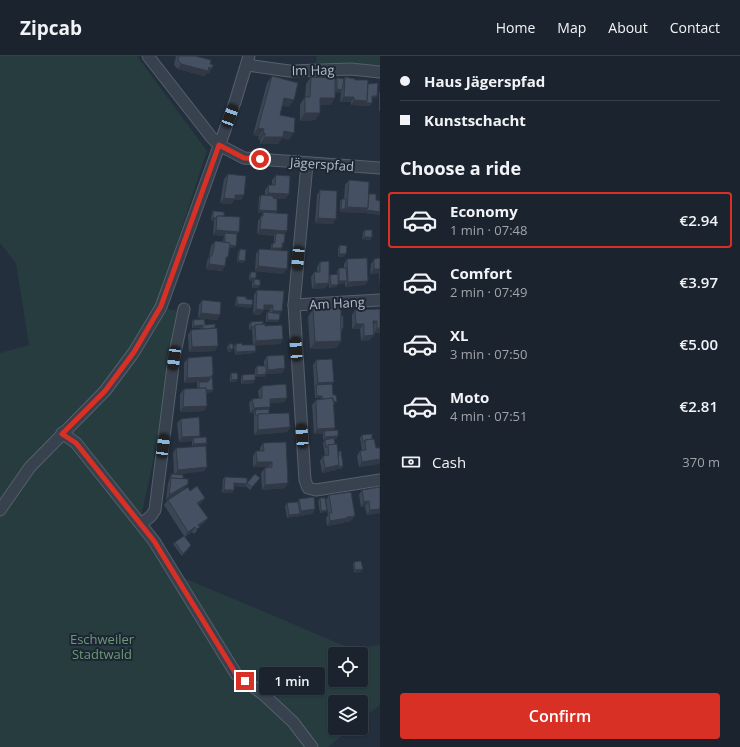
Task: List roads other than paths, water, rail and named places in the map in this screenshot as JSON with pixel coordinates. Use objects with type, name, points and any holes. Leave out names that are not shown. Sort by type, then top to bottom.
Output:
[{"type":"street","points":[[148,56],[185,105],[219,145]]},
{"type":"street","points":[[0,510],[30,466],[105,391],[134,352],[161,306],[248,60]]},
{"type":"street","name":"Im Hag","points":[[248,60],[289,71],[351,69],[380,72]]},
{"type":"street","name":"Jägerspfad","points":[[219,145],[244,158],[307,164],[380,168]]},
{"type":"street","points":[[307,164],[294,305],[305,480],[308,488],[316,490],[380,480]]},
{"type":"street","name":"Am Hang","points":[[294,305],[380,300]]},
{"type":"street","points":[[141,524],[151,516],[155,510],[174,358],[184,309]]},
{"type":"street","points":[[62,434],[76,443],[141,524],[171,567],[236,674],[263,694],[293,722],[312,747]]},
{"type":"park label","name":"Eschweiler Stadtwald","points":[[102,646]]}]
